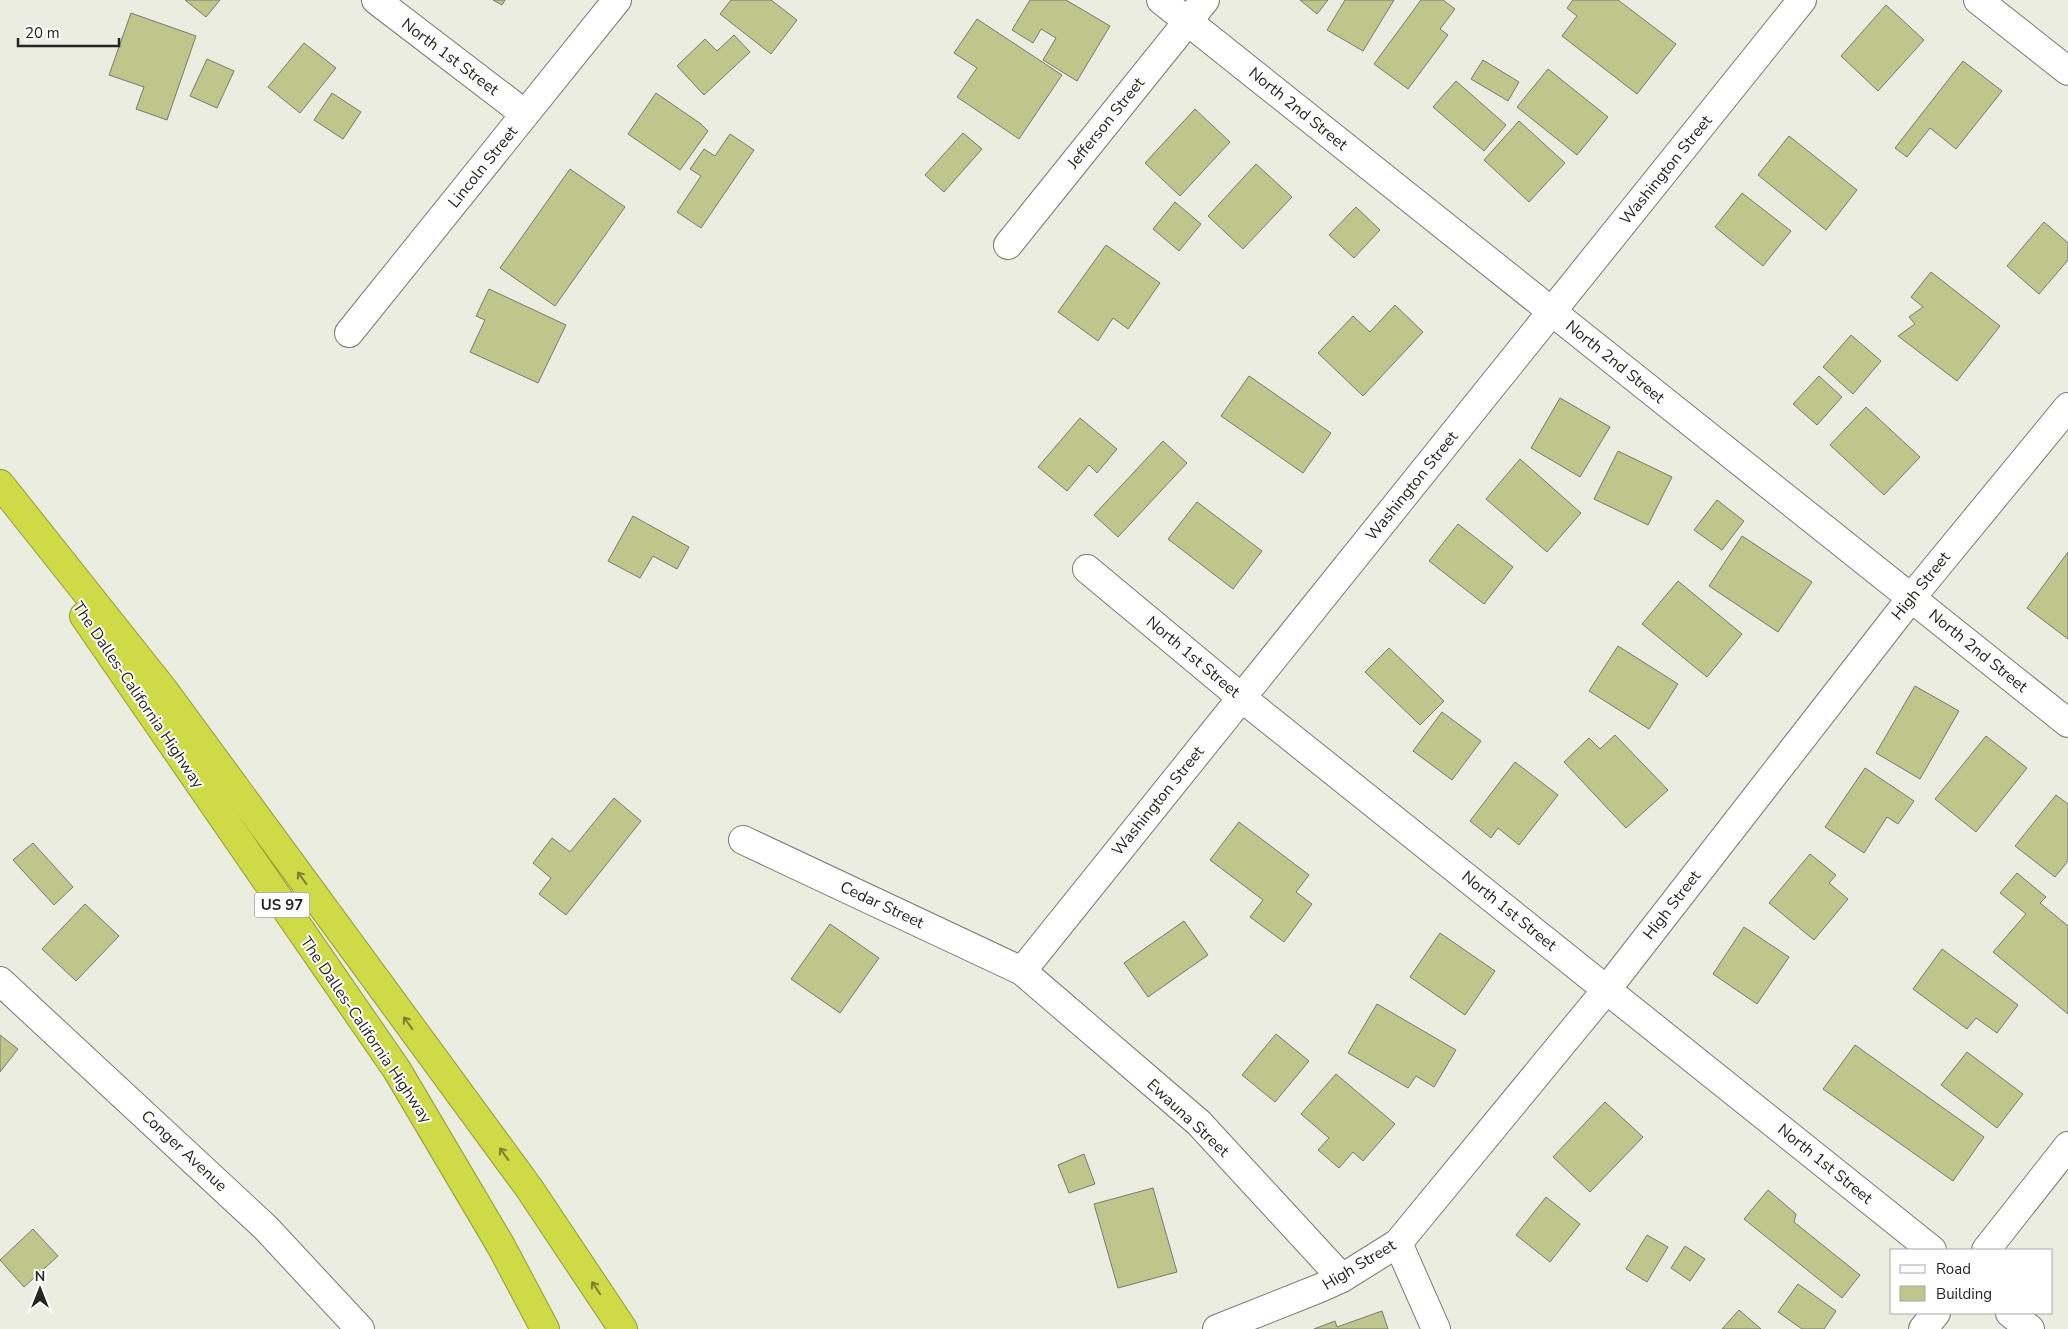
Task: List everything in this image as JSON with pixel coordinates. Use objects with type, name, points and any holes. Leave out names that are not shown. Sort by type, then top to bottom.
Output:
[{"type":"highway","points":[[0,484],[163,689],[529,1188],[623,1329]]},
{"type":"highway","name":"The Dalles-California Highway","points":[[0,493],[397,1070],[501,1246],[545,1329]]},
{"type":"street","name":"North 1st Street","points":[[376,0],[525,114]]},
{"type":"street","name":"Lincoln Street","points":[[349,333],[617,0]]},
{"type":"street","name":"North 2nd Street","points":[[1161,0],[2068,723]]},
{"type":"street","name":"Jefferson Street","points":[[1008,245],[1205,0]]},
{"type":"street","name":"Washington Street","points":[[1022,971],[1802,0]]},
{"type":"street","points":[[1978,0],[2068,71]]},
{"type":"street","name":"High Street","points":[[1218,1329],[1342,1278],[1398,1243],[1607,989],[1911,598],[2068,407]]},
{"type":"street","name":"North 1st Street","points":[[1087,569],[1242,698],[1931,1249]]},
{"type":"street","name":"Cedar Street","points":[[743,840],[1022,971]]},
{"type":"street","name":"Ewauna Street","points":[[1022,971],[1199,1123],[1342,1278]]},
{"type":"street","name":"Conger Avenue","points":[[0,981],[266,1228],[360,1329]]},
{"type":"street","points":[[1987,1249],[2068,1146]]},
{"type":"street","points":[[1398,1243],[1436,1329]]},
{"type":"street","points":[[1923,1329],[1935,1314]]},
{"type":"street","points":[[2011,1314],[2030,1329]]},
{"type":"building","points":[[185,0],[220,0],[206,17]]},
{"type":"building","points":[[493,0],[505,0],[502,5]]},
{"type":"building","points":[[731,0],[771,0],[797,20],[771,54],[720,14]]},
{"type":"building","points":[[1030,0],[1066,0],[1110,26],[1077,81],[1043,60],[1056,38],[1041,29],[1033,43],[1012,30]]},
{"type":"building","points":[[1300,0],[1328,0],[1317,14]]},
{"type":"building","points":[[1345,0],[1394,0],[1363,51],[1327,30]]},
{"type":"building","points":[[1421,0],[1443,0],[1455,9],[1440,29],[1448,35],[1408,89],[1374,64]]},
{"type":"building","points":[[1573,0],[1618,0],[1676,44],[1637,94],[1562,36],[1577,16],[1567,8]]},
{"type":"building","points":[[1886,5],[1924,40],[1878,91],[1841,56]]},
{"type":"building","points":[[131,13],[196,36],[167,120],[136,109],[144,87],[109,75]]},
{"type":"building","points":[[977,19],[1062,75],[1019,139],[957,97],[977,68],[954,53]]},
{"type":"building","points":[[734,35],[750,52],[704,95],[677,66],[705,39],[717,51]]},
{"type":"building","points":[[304,43],[336,68],[300,113],[268,87]]},
{"type":"building","points":[[207,59],[234,71],[217,108],[190,96]]},
{"type":"building","points":[[1483,60],[1519,82],[1508,101],[1471,79]]},
{"type":"building","points":[[1963,61],[2002,91],[1956,149],[1930,128],[1907,157],[1895,148]]},
{"type":"building","points":[[1548,69],[1608,117],[1577,155],[1517,107]]},
{"type":"building","points":[[1456,81],[1506,125],[1484,151],[1433,107]]},
{"type":"building","points":[[332,93],[361,112],[343,139],[314,120]]},
{"type":"building","points":[[656,93],[701,124],[708,131],[680,170],[628,134]]},
{"type":"building","points":[[1195,109],[1230,142],[1180,196],[1145,163]]},
{"type":"building","points":[[1519,121],[1565,163],[1529,202],[1484,160]]},
{"type":"building","points":[[963,133],[982,149],[944,192],[925,175]]},
{"type":"building","points":[[730,134],[754,150],[701,228],[677,212],[701,176],[690,169],[704,149],[715,156]]},
{"type":"building","points":[[1789,136],[1857,190],[1826,230],[1758,175]]},
{"type":"building","points":[[1256,164],[1292,197],[1243,249],[1208,216]]},
{"type":"building","points":[[570,169],[625,207],[555,306],[500,268]]},
{"type":"building","points":[[1742,193],[1791,231],[1763,266],[1715,227]]},
{"type":"building","points":[[1175,202],[1201,224],[1179,251],[1153,229]]},
{"type":"building","points":[[1356,207],[1380,230],[1354,258],[1329,235]]},
{"type":"building","points":[[2044,222],[2068,243],[2068,260],[2039,294],[2007,266]]},
{"type":"building","points":[[1106,245],[1160,283],[1128,329],[1113,318],[1098,341],[1058,312]]},
{"type":"building","points":[[1931,272],[2000,326],[1957,381],[1898,336],[1915,324],[1909,317],[1923,307],[1911,297]]},
{"type":"building","points":[[489,289],[566,325],[538,383],[470,352],[485,320],[476,316]]},
{"type":"building","points":[[1395,305],[1423,332],[1363,396],[1318,353],[1353,316],[1370,332]]},
{"type":"building","points":[[1851,335],[1881,361],[1853,394],[1823,367]]},
{"type":"building","points":[[1249,376],[1331,433],[1303,473],[1221,416]]},
{"type":"building","points":[[1819,376],[1842,397],[1817,425],[1793,404]]},
{"type":"building","points":[[1560,398],[1610,427],[1580,477],[1531,448]]},
{"type":"building","points":[[1866,407],[1920,457],[1884,495],[1830,445]]},
{"type":"building","points":[[1080,418],[1117,449],[1097,473],[1089,465],[1067,491],[1038,467]]},
{"type":"building","points":[[1163,441],[1187,463],[1118,537],[1094,515]]},
{"type":"building","points":[[1618,451],[1672,477],[1648,525],[1594,499]]},
{"type":"building","points":[[1520,459],[1581,513],[1547,552],[1486,499]]},
{"type":"building","points":[[1717,500],[1744,521],[1722,550],[1694,530]]},
{"type":"building","points":[[1197,502],[1262,551],[1233,589],[1168,539]]},
{"type":"building","points":[[633,516],[689,547],[677,569],[653,556],[640,578],[608,561]]},
{"type":"building","points":[[1458,524],[1513,567],[1484,604],[1429,561]]},
{"type":"building","points":[[1742,536],[1812,582],[1778,632],[1709,586]]},
{"type":"building","points":[[2068,552],[2068,639],[2027,608]]},
{"type":"building","points":[[1678,581],[1742,634],[1707,677],[1642,624]]},
{"type":"building","points":[[1618,646],[1678,684],[1649,729],[1589,691]]},
{"type":"building","points":[[1389,648],[1444,701],[1420,725],[1365,672]]},
{"type":"building","points":[[1915,686],[1959,711],[1920,779],[1876,753]]},
{"type":"building","points":[[1442,712],[1481,741],[1452,780],[1413,751]]},
{"type":"building","points":[[1615,735],[1668,790],[1626,828],[1564,762],[1589,738],[1600,749]]},
{"type":"building","points":[[1986,736],[2027,768],[1976,832],[1935,799]]},
{"type":"building","points":[[1515,762],[1558,795],[1519,845],[1498,828],[1491,838],[1470,821]]},
{"type":"building","points":[[1865,768],[1914,801],[1898,824],[1887,817],[1864,853],[1825,827]]},
{"type":"building","points":[[2056,795],[2068,804],[2068,861],[2055,877],[2015,846]]},
{"type":"building","points":[[614,798],[641,821],[566,915],[539,894],[551,878],[533,863],[552,838],[570,852]]},
{"type":"building","points":[[1239,822],[1309,875],[1296,892],[1312,904],[1284,942],[1250,917],[1263,900],[1210,860]]},
{"type":"building","points":[[33,843],[73,887],[54,905],[13,860]]},
{"type":"building","points":[[1810,854],[1836,875],[1829,883],[1848,899],[1814,940],[1769,903]]},
{"type":"building","points":[[2017,873],[2046,897],[2040,903],[2068,926],[2068,1014],[1993,952],[2026,914],[2000,893]]},
{"type":"building","points":[[85,904],[119,936],[76,981],[42,949]]},
{"type":"building","points":[[1184,921],[1208,955],[1148,997],[1124,963]]},
{"type":"building","points":[[830,924],[879,958],[840,1013],[791,979]]},
{"type":"building","points":[[1744,927],[1789,957],[1757,1004],[1713,974]]},
{"type":"building","points":[[1440,933],[1495,971],[1465,1015],[1410,977]]},
{"type":"building","points":[[1942,949],[2018,1005],[1997,1033],[1976,1018],[1967,1029],[1913,989]]},
{"type":"building","points":[[1377,1004],[1456,1050],[1434,1087],[1416,1076],[1408,1088],[1348,1053]]},
{"type":"building","points":[[1276,1034],[1309,1061],[1275,1102],[1242,1075]]},
{"type":"building","points":[[0,1035],[18,1049],[0,1072]]},
{"type":"building","points":[[1855,1045],[1984,1137],[1953,1181],[1823,1089]]},
{"type":"building","points":[[1967,1052],[2023,1094],[1997,1128],[1941,1085]]},
{"type":"building","points":[[1336,1074],[1395,1124],[1363,1161],[1353,1152],[1339,1168],[1318,1150],[1329,1138],[1301,1114]]},
{"type":"building","points":[[1605,1102],[1643,1137],[1590,1192],[1553,1157]]},
{"type":"building","points":[[1084,1154],[1095,1184],[1069,1193],[1058,1165]]},
{"type":"building","points":[[1153,1188],[1177,1272],[1118,1288],[1094,1204]]},
{"type":"building","points":[[1768,1190],[1796,1214],[1794,1222],[1860,1275],[1842,1298],[1744,1219]]},
{"type":"building","points":[[1546,1197],[1580,1224],[1550,1262],[1516,1235]]},
{"type":"building","points":[[33,1229],[58,1256],[24,1287],[0,1260]]},
{"type":"building","points":[[1647,1235],[1668,1247],[1647,1282],[1626,1269]]},
{"type":"building","points":[[1685,1246],[1705,1259],[1690,1281],[1671,1268]]},
{"type":"building","points":[[1798,1284],[1836,1311],[1824,1329],[1802,1329],[1778,1312]]},
{"type":"building","points":[[1739,1310],[1761,1329],[1722,1329]]},
{"type":"building","points":[[1382,1311],[1388,1329],[1314,1329],[1335,1321],[1337,1327]]}]
